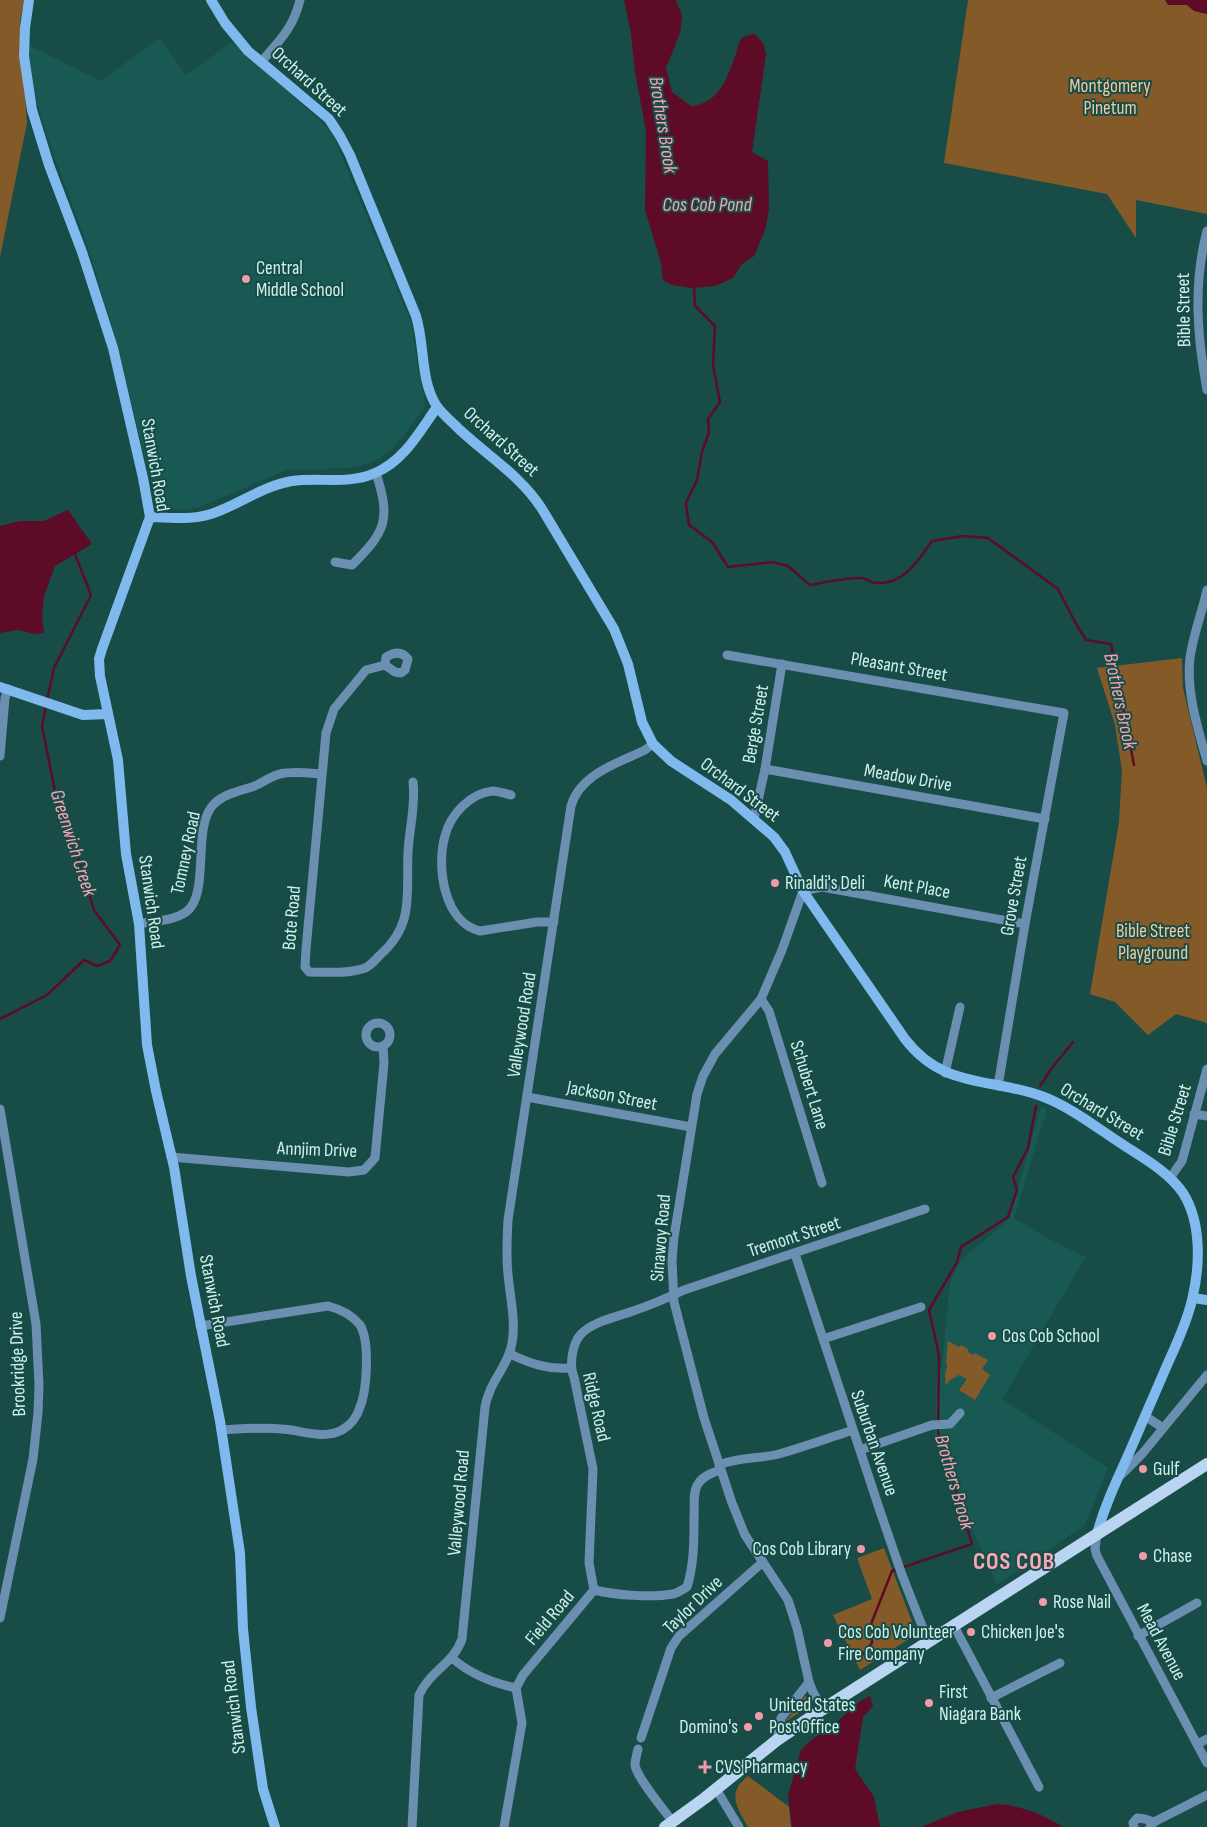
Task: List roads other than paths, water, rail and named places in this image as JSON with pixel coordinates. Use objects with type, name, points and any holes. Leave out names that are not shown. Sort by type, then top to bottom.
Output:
[{"type":"main road","points":[[669,1824],[777,1740],[823,1708],[1207,1464]]},
{"type":"street","name":"Stanwich Road","points":[[29,0],[24,56],[34,117],[49,166],[82,252],[111,342],[143,478],[150,517],[100,654],[100,676],[118,760],[126,854],[139,924],[148,1045],[171,1157],[200,1326],[221,1430],[241,1558],[243,1629],[252,1717],[263,1789],[275,1827]]},
{"type":"street","name":"Orchard Street","points":[[211,0],[236,37],[261,62],[325,116],[340,136],[416,316],[421,336],[426,380],[430,392],[438,407],[466,435],[519,479],[538,501],[614,629],[626,659],[642,722],[653,744],[671,761],[731,800],[754,819],[780,845],[804,891],[911,1046],[927,1062],[945,1073],[1038,1095],[1060,1105],[1141,1156],[1170,1178],[1190,1206],[1195,1224],[1197,1247],[1193,1298],[1172,1354],[1107,1503],[1097,1534]]},
{"type":"street","points":[[261,62],[289,30],[300,0]]},
{"type":"street","name":"Bible Street","points":[[1207,231],[1198,282],[1197,317],[1204,357],[1207,390]]},
{"type":"street","points":[[150,517],[188,519],[221,510],[280,484],[305,480],[347,480],[376,473],[406,450],[438,407]]},
{"type":"street","points":[[335,562],[352,565],[380,534],[385,510],[384,499],[376,473]]},
{"type":"street","points":[[1207,590],[1191,649],[1189,676],[1207,761]]},
{"type":"street","name":"Pleasant Street","points":[[728,655],[1064,713]]},
{"type":"street","name":"Berge Street","points":[[754,819],[765,768],[782,664]]},
{"type":"street","name":"Bote Road","points":[[386,665],[366,670],[334,709],[326,734],[306,949],[305,966],[309,972],[347,972],[365,969],[383,953],[402,926],[406,917],[408,855],[414,796],[413,782]]},
{"type":"street","points":[[0,756],[5,698],[4,688],[88,716],[108,714]]},
{"type":"street","name":"Grove Street","points":[[998,1086],[1025,924],[1064,713]]},
{"type":"street","name":"Valleywood Road","points":[[412,1827],[419,1695],[430,1677],[452,1658],[460,1645],[464,1630],[487,1396],[510,1354],[513,1343],[506,1243],[568,816],[573,797],[588,780],[653,744]]},
{"type":"street","name":"Meadow Drive","points":[[765,768],[1045,818]]},
{"type":"street","name":"Tomney Road","points":[[139,924],[175,918],[188,911],[194,903],[198,889],[204,828],[213,805],[237,791],[255,786],[278,774],[321,774]]},
{"type":"street","points":[[511,795],[493,791],[477,796],[462,807],[451,821],[445,834],[442,851],[446,894],[458,919],[472,929],[480,931],[537,922],[554,922]]},
{"type":"street","name":"Kent Place","points":[[804,891],[822,887],[1025,924]]},
{"type":"street","name":"Sinawoy Road","points":[[804,891],[761,999],[720,1046],[710,1061],[699,1088],[672,1250],[673,1295],[679,1326],[720,1467],[742,1527],[784,1593],[791,1608],[812,1692],[823,1708]]},
{"type":"street","name":"Schubert Lane","points":[[761,999],[769,1011],[822,1183]]},
{"type":"street","points":[[945,1073],[960,1007]]},
{"type":"street","name":"Annjim Drive","points":[[171,1157],[349,1172],[364,1170],[375,1158],[384,1063],[383,1046]]},
{"type":"street","name":"Bible Street","points":[[1170,1178],[1182,1161],[1207,1069]]},
{"type":"street","name":"Jackson Street","points":[[527,1097],[691,1127]]},
{"type":"street","name":"Brookridge Drive","points":[[0,1109],[36,1324],[39,1384],[33,1459],[0,1618]]},
{"type":"street","points":[[1194,1114],[1207,1116]]},
{"type":"street","name":"Tremont Street","points":[[673,1295],[925,1210]]},
{"type":"street","name":"Suburban Avenue","points":[[795,1254],[901,1570],[928,1641]]},
{"type":"street","name":"Ridge Road","points":[[594,1590],[589,1563],[593,1469],[574,1377],[570,1368],[576,1340],[587,1329],[601,1322],[673,1295]]},
{"type":"street","points":[[1193,1298],[1207,1300]]},
{"type":"street","points":[[200,1326],[328,1306],[344,1311],[351,1316],[363,1332],[366,1359],[362,1397],[357,1415],[347,1427],[340,1431],[323,1435],[283,1429],[221,1430]]},
{"type":"street","points":[[823,1339],[921,1307]]},
{"type":"street","points":[[510,1354],[538,1366],[558,1369],[570,1368]]},
{"type":"street","points":[[1119,1476],[1142,1454],[1207,1375]]},
{"type":"street","points":[[860,1450],[937,1425],[950,1424],[960,1413]]},
{"type":"street","points":[[1145,1416],[1164,1428]]},
{"type":"street","points":[[720,1467],[728,1461],[754,1459],[779,1454],[853,1430]]},
{"type":"street","name":"Field Road","points":[[516,1688],[524,1674],[594,1590],[611,1594],[646,1595],[675,1594],[687,1587],[694,1543],[695,1491],[705,1476],[720,1467]]},
{"type":"street","name":"Mead Avenue","points":[[1097,1534],[1096,1556],[1207,1763]]},
{"type":"street","name":"Taylor Drive","points":[[641,1738],[671,1648],[679,1636],[763,1562]]},
{"type":"street","points":[[1138,1636],[1197,1603]]},
{"type":"street","points":[[954,1626],[1039,1787]]},
{"type":"street","points":[[452,1658],[471,1672],[502,1685],[516,1688],[522,1722],[504,1827]]},
{"type":"street","points":[[992,1698],[1060,1663]]},
{"type":"street","points":[[777,1740],[781,1718],[809,1682]]},
{"type":"street","points":[[1197,1744],[1207,1739]]},
{"type":"street","points":[[638,1749],[635,1764],[637,1770],[669,1824]]},
{"type":"street","points":[[716,1789],[739,1827]]},
{"type":"street","points":[[1134,1827],[1137,1818],[1145,1818],[1152,1825],[1207,1795]]},
{"type":"water","name":"Cos Cob Pond","points":[[624,0],[676,0],[682,16],[680,33],[666,68],[672,92],[691,106],[701,104],[716,95],[729,72],[741,39],[755,34],[763,43],[766,54],[752,152],[768,161],[769,209],[765,230],[754,256],[742,264],[733,278],[715,286],[692,288],[672,285],[663,280],[661,263],[645,210],[646,132]]},
{"type":"water","points":[[1165,0],[1207,0],[1207,14],[1194,11],[1187,5],[1168,5]]},
{"type":"water","points":[[68,510],[92,544],[55,566],[44,596],[42,617],[44,633],[35,634],[18,630],[0,633],[0,526],[20,521],[44,521]]},
{"type":"water","points":[[870,1696],[873,1706],[863,1717],[855,1769],[874,1797],[880,1826],[883,1827],[792,1827],[788,1795],[801,1750],[811,1740],[833,1726],[859,1702]]},
{"type":"water","points":[[997,1804],[1031,1811],[1063,1827],[921,1827],[958,1812]]},
{"type":"waterway","name":"Brothers Brook","points":[[694,286],[695,306],[715,326],[713,365],[720,402],[708,419],[709,432],[702,452],[697,480],[686,503],[689,525],[712,542],[728,567],[772,562],[788,566],[810,585],[855,578],[863,578],[875,583],[885,583],[909,571],[932,541],[963,536],[988,538],[1058,589],[1086,640],[1111,644],[1134,765]]},
{"type":"waterway","name":"Greenwich Creek","points":[[47,700],[54,668],[91,595],[75,554]]},
{"type":"waterway","name":"Greenwich Creek","points":[[0,1019],[47,995],[84,960],[97,966],[110,961],[120,945],[94,910],[76,851],[60,817],[42,726],[46,706]]},
{"type":"waterway","name":"Brothers Brook","points":[[1040,1086],[1073,1042]]},
{"type":"waterway","name":"Brothers Brook","points":[[862,1655],[872,1643],[871,1624],[892,1571],[972,1544],[938,1432],[939,1355],[929,1310],[957,1262],[961,1247],[1008,1217],[1017,1190],[1013,1177],[1028,1148],[1036,1106]]},
{"type":"place","name":"Central Middle School","points":[[246,279]]},
{"type":"place","name":"Rinaldi's Deli","points":[[775,883]]},
{"type":"place","name":"Cos Cob School","points":[[992,1336]]},
{"type":"place","name":"Gulf","points":[[1143,1469]]},
{"type":"place","name":"Cos Cob Library","points":[[861,1549]]},
{"type":"place","name":"Chase","points":[[1143,1556]]},
{"type":"place","name":"Rose Nail","points":[[1043,1602]]},
{"type":"place","name":"Chicken Joe's","points":[[971,1632]]},
{"type":"place","name":"Cos Cob Volunteer Fire Company","points":[[828,1643]]},
{"type":"place","name":"First Niagara Bank","points":[[929,1703]]},
{"type":"place","name":"United States Post Office","points":[[759,1716]]},
{"type":"place","name":"Domino's","points":[[748,1727]]},
{"type":"place","name":"CVS Pharmacy","points":[[705,1767]]},
{"type":"district","name":"COS COB","points":[[1014,1561]]},
{"type":"park label","name":"Montgomery Pinetum","points":[[1110,97]]},
{"type":"park label","name":"Bible Street Playground","points":[[1153,942]]}]
